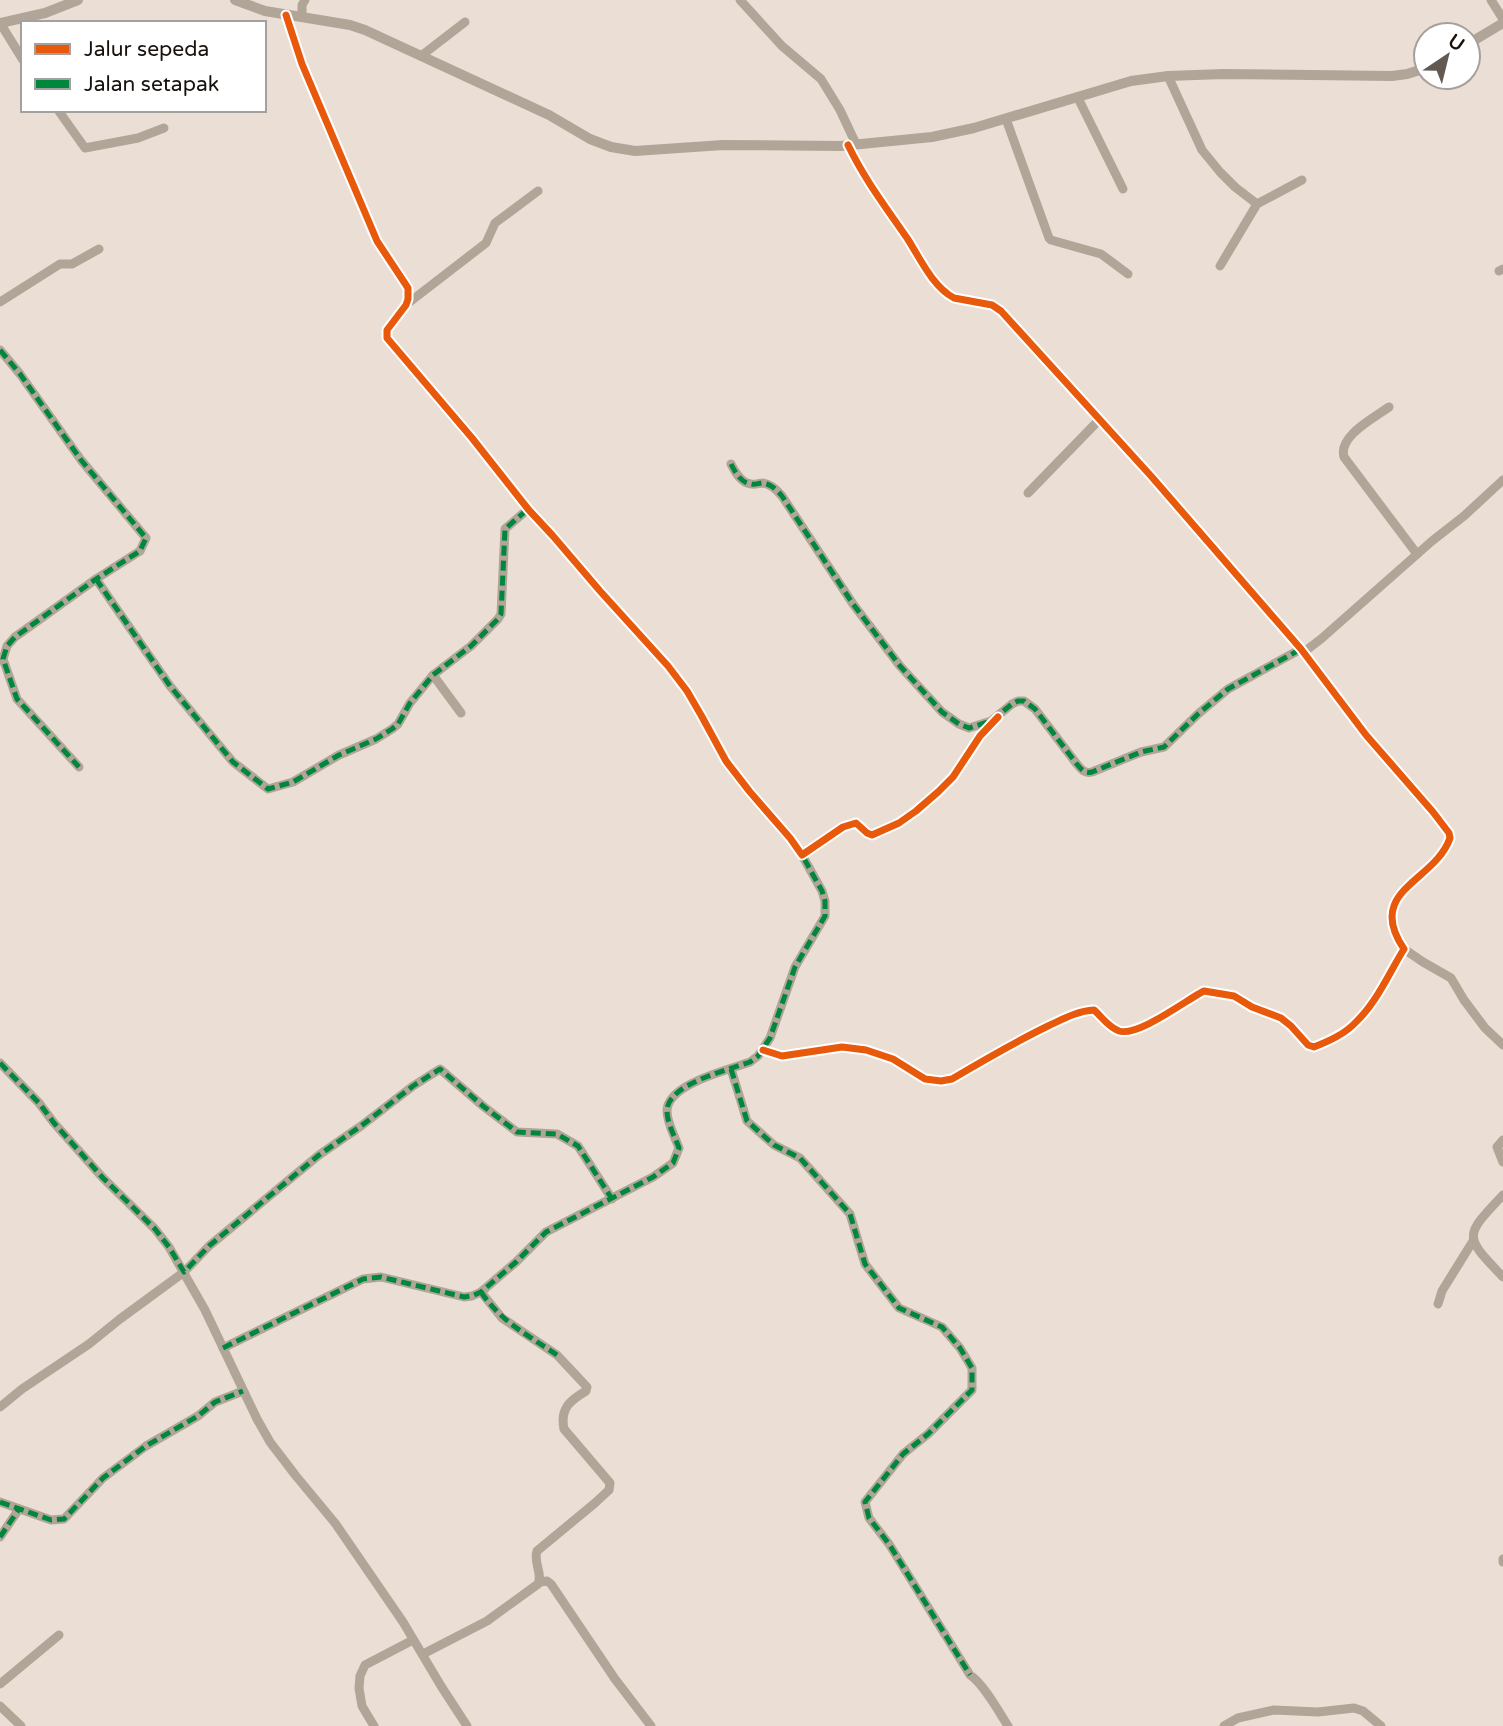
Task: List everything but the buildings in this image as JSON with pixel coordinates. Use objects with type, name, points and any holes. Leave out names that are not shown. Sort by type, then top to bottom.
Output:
[{"type":"street","points":[[45,13],[61,0]]},
{"type":"street","points":[[21,57],[0,23],[45,13],[78,0]]},
{"type":"street","points":[[235,0],[265,11],[357,27],[549,115],[590,139],[611,147],[642,151],[734,145],[852,145],[932,137],[1006,119],[1131,80],[1168,76],[1392,76],[1412,72]]},
{"type":"street","points":[[254,0],[265,11]]},
{"type":"street","points":[[302,17],[305,0]]},
{"type":"street","points":[[740,0],[782,46],[821,79],[840,110],[860,170],[943,291],[954,298],[998,308],[1151,476],[1302,651],[1366,735],[1449,833],[1447,847],[1402,893],[1394,907],[1393,932],[1404,949],[1451,978],[1485,1028],[1503,1045]]},
{"type":"street","points":[[1482,36],[1502,24],[1491,0]]},
{"type":"street","points":[[286,15],[302,64],[373,233],[408,288],[406,305]]},
{"type":"street","points":[[421,56],[466,22]]},
{"type":"street","points":[[1168,76],[1202,150],[1220,172],[1257,204]]},
{"type":"street","points":[[1078,98],[1123,189]]},
{"type":"street","points":[[59,112],[85,148],[138,138],[164,128]]},
{"type":"street","points":[[1006,119],[1049,238],[1096,251],[1128,274]]},
{"type":"street","points":[[1220,265],[1257,204],[1302,180]]},
{"type":"street","points":[[223,1348],[372,1277],[382,1277],[464,1297],[472,1296],[481,1292],[516,1262],[546,1232],[653,1177],[673,1163],[679,1148],[667,1113],[672,1097],[687,1085],[754,1060],[763,1050],[773,1031],[794,967],[825,916],[825,901],[802,855],[726,761],[687,691],[668,666],[527,509],[472,438],[387,338],[387,330],[406,305],[486,243],[496,221],[538,191]]},
{"type":"street","points":[[0,302],[60,264],[72,264],[99,249]]},
{"type":"street","points":[[0,350],[81,460],[146,538],[140,551],[15,637],[7,646],[3,659],[17,699],[79,767]]},
{"type":"street","points":[[1389,407],[1349,437],[1342,452],[1417,554]]},
{"type":"street","points":[[1028,493],[1099,420]]},
{"type":"street","points":[[731,464],[737,475],[746,483],[772,486],[782,496],[853,604],[900,666],[942,712],[970,728],[998,717]]},
{"type":"street","points":[[802,855],[843,827],[856,823],[872,835],[908,817],[953,777],[980,736],[1016,702],[1026,702],[1041,716],[1081,770],[1090,772],[1141,752],[1164,747],[1228,689],[1302,651],[1464,516],[1503,480]]},
{"type":"street","points":[[96,579],[170,686],[233,762],[268,789],[293,782],[392,729],[433,675],[471,646],[499,618],[505,529],[527,509]]},
{"type":"street","points":[[433,675],[461,713]]},
{"type":"street","points":[[763,1050],[782,1056],[842,1047],[866,1050],[893,1059],[925,1079],[941,1081],[952,1079],[1011,1044],[1086,1010],[1094,1010],[1109,1025],[1127,1032],[1155,1021],[1203,991],[1234,996],[1252,1007],[1281,1018],[1308,1045],[1314,1047],[1338,1036],[1357,1022],[1376,997],[1404,949]]},
{"type":"street","points":[[0,1063],[169,1247],[270,1442],[335,1522],[404,1622],[467,1726]]},
{"type":"street","points":[[0,1407],[184,1272],[209,1246],[319,1155],[440,1069],[483,1107],[517,1132],[557,1134],[578,1146],[612,1199]]},
{"type":"street","points":[[731,1069],[747,1121],[774,1145],[800,1158],[850,1214],[865,1264],[899,1308],[942,1327],[960,1348],[972,1368],[972,1390],[928,1434],[903,1454],[865,1502],[869,1518],[889,1544],[970,1675],[981,1685],[1008,1726]]},
{"type":"street","points":[[1503,1140],[1497,1147],[1503,1162]]},
{"type":"street","points":[[1503,1195],[1473,1233],[1473,1241],[1480,1253],[1503,1277]]},
{"type":"street","points":[[1438,1304],[1442,1291],[1473,1241]]},
{"type":"street","points":[[481,1292],[502,1318],[557,1355],[587,1387],[586,1391],[570,1402],[562,1421],[564,1429],[610,1483],[609,1489],[600,1499],[537,1551],[540,1582]]},
{"type":"street","points":[[0,1502],[51,1520],[65,1519],[103,1478],[120,1464],[198,1416],[215,1402],[243,1391]]},
{"type":"street","points":[[0,1537],[19,1509]]},
{"type":"street","points":[[424,1654],[486,1620],[540,1582],[548,1581],[615,1679],[651,1726]]},
{"type":"street","points":[[0,1684],[59,1634]]},
{"type":"street","points":[[374,1726],[362,1706],[360,1675],[365,1665],[413,1640]]},
{"type":"street","points":[[0,1706],[21,1726]]},
{"type":"street","points":[[1224,1726],[1238,1718],[1274,1710],[1318,1712],[1354,1708],[1363,1710],[1381,1726]]},
{"type":"marked path","points":[[0,350],[81,460],[146,538],[140,551],[15,637],[7,646],[3,659],[17,699],[79,767]]},
{"type":"marked path","points":[[731,464],[744,482],[769,485],[782,496],[853,604],[900,666],[942,712],[969,728],[991,721],[1012,704],[1024,701],[1035,709],[1085,772],[1092,772],[1141,752],[1164,747],[1228,689],[1301,649]]},
{"type":"marked path","points":[[96,579],[170,686],[233,762],[268,789],[293,782],[392,729],[433,675],[471,646],[498,619],[501,614],[505,529],[528,509]]},
{"type":"marked path","points":[[223,1348],[363,1279],[381,1277],[464,1297],[472,1296],[481,1292],[516,1262],[546,1232],[653,1177],[673,1163],[679,1148],[667,1116],[670,1101],[677,1093],[700,1079],[750,1062],[758,1056],[770,1038],[795,967],[825,916],[822,891],[802,855]]},
{"type":"marked path","points":[[0,1063],[39,1103],[103,1178],[155,1229],[184,1272],[209,1246],[319,1155],[440,1069],[517,1132],[557,1134],[578,1146],[612,1199]]},
{"type":"marked path","points":[[731,1069],[747,1121],[774,1145],[800,1158],[850,1214],[865,1264],[899,1308],[942,1327],[960,1348],[972,1368],[972,1390],[928,1434],[903,1454],[865,1502],[869,1518],[889,1544],[970,1675]]},
{"type":"marked path","points":[[481,1292],[506,1320],[557,1355]]},
{"type":"marked path","points":[[0,1502],[51,1520],[64,1519],[103,1478],[146,1446],[198,1416],[215,1402],[243,1391]]},
{"type":"marked path","points":[[0,1537],[19,1509]]},
{"type":"cycle path","points":[[286,15],[302,64],[377,241],[408,288],[406,305],[387,330],[387,338],[528,509],[668,666],[687,691],[726,761],[802,855],[843,827],[856,823],[872,835],[899,823],[953,777],[980,736],[998,717]]},
{"type":"cycle path","points":[[763,1050],[782,1056],[842,1047],[866,1050],[893,1059],[925,1079],[941,1081],[952,1079],[1024,1038],[1076,1014],[1094,1010],[1112,1027],[1127,1031],[1138,1029],[1162,1017],[1204,991],[1234,996],[1252,1007],[1281,1018],[1308,1045],[1314,1047],[1352,1026],[1376,996],[1404,949],[1394,929],[1392,913],[1397,900],[1406,888],[1431,866],[1450,838],[1433,812],[1366,735],[1301,649],[1151,476],[1001,311],[992,305],[954,298],[939,286],[868,181],[848,145]]}]
